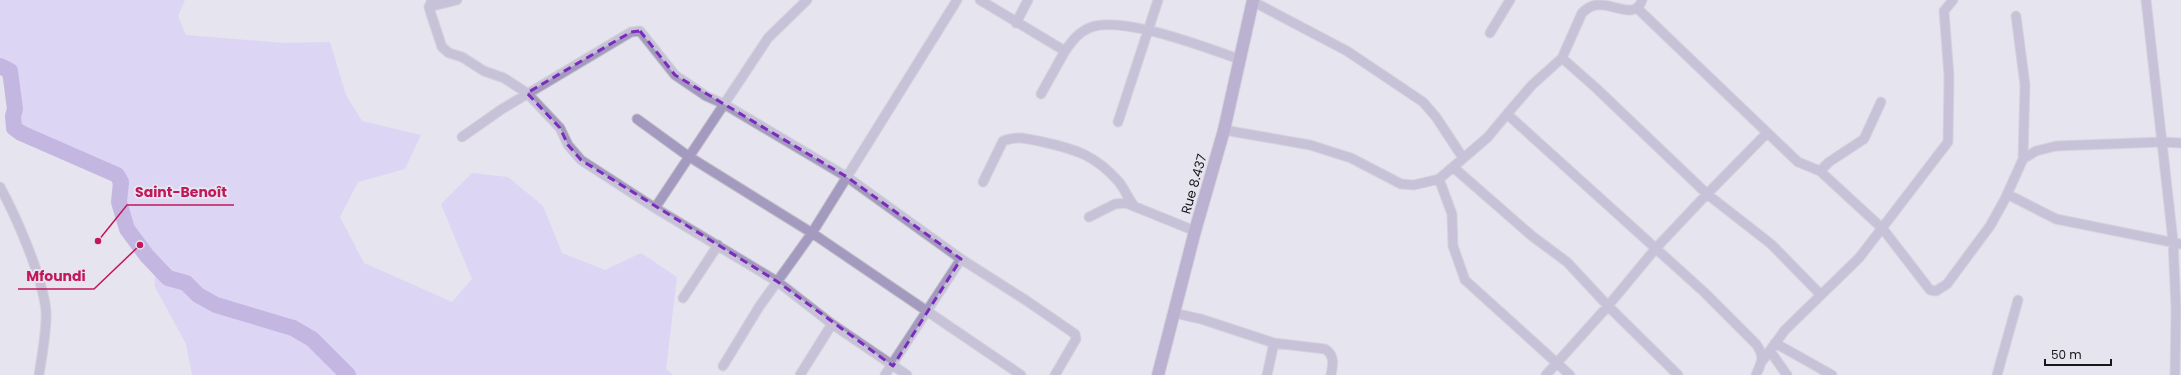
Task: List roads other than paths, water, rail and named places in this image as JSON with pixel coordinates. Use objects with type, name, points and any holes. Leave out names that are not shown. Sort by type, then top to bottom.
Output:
[{"type":"main road","name":"Rue 8.437","points":[[1158,375],[1195,231],[1224,130],[1252,1]]},
{"type":"street","points":[[457,0],[431,3],[442,47],[449,53],[462,57],[484,71],[504,78],[527,93],[560,128],[568,145],[581,160],[655,208],[778,282],[832,324],[907,375]]},
{"type":"street","points":[[655,208],[688,156],[771,34],[807,0]]},
{"type":"street","points":[[723,366],[740,337],[812,233],[957,0]]},
{"type":"street","points":[[980,0],[1016,23],[1065,51]]},
{"type":"street","points":[[1016,23],[1028,0]]},
{"type":"street","points":[[1118,122],[1158,0]]},
{"type":"street","points":[[1490,33],[1510,0]]},
{"type":"street","points":[[1756,375],[1763,360],[1785,330],[1820,294],[1859,258],[1883,229],[1948,142],[1949,76],[1944,11],[1953,0]]},
{"type":"street","points":[[2146,0],[2162,142],[2177,242],[2178,360],[2175,375]]},
{"type":"street","points":[[1252,1],[1347,51],[1423,102],[1436,117],[1463,158]]},
{"type":"street","points":[[1224,130],[1310,145],[1335,152],[1351,158],[1401,184],[1414,185],[1440,179],[1488,137],[1532,86],[1562,58],[1582,13],[1588,8],[1597,4],[1631,11],[1640,4],[1798,162],[1820,171],[1883,229],[1930,290],[1936,291],[1947,284],[1990,226],[2023,159],[2025,85],[2016,16]]},
{"type":"street","points":[[1041,94],[1065,51],[1077,35],[1090,27],[1099,25],[1122,26],[1149,30],[1239,59]]},
{"type":"street","points":[[462,137],[527,93],[636,30],[640,31],[676,75],[706,96],[724,104],[847,177],[937,240],[961,259],[1075,334],[1076,339],[1055,375]]},
{"type":"street","points":[[1562,58],[1596,88],[1706,194],[1770,244],[1820,294]]},
{"type":"street","points":[[1820,171],[1829,162],[1864,139],[1881,102]]},
{"type":"street","points":[[1507,114],[1656,248],[1756,344],[1762,352],[1763,360]]},
{"type":"street","points":[[638,119],[688,156],[812,233],[1021,375]]},
{"type":"street","points":[[1546,375],[1556,362],[1608,306],[1656,248],[1706,194],[1768,133]]},
{"type":"street","points":[[983,182],[1003,141],[1016,138],[1029,139],[1074,149],[1089,155],[1118,181],[1135,207]]},
{"type":"street","points":[[2023,159],[2036,151],[2056,146],[2162,142],[2181,143]]},
{"type":"street","points":[[1453,167],[1532,236],[1567,262],[1608,306],[1678,375]]},
{"type":"street","points":[[1440,179],[1452,214],[1454,246],[1465,280],[1570,375]]},
{"type":"street","points":[[0,187],[10,204],[33,262],[45,302],[46,313],[39,375]]},
{"type":"street","points":[[2007,194],[2056,219],[2177,242]]},
{"type":"street","points":[[1089,217],[1115,204],[1126,203],[1195,231]]},
{"type":"street","points":[[683,298],[718,245]]},
{"type":"street","points":[[885,375],[893,366],[961,259]]},
{"type":"street","points":[[1997,375],[2018,300]]},
{"type":"street","points":[[1174,313],[1201,319],[1274,343],[1325,349],[1332,357],[1334,364],[1331,375]]},
{"type":"street","points":[[800,375],[832,324]]},
{"type":"street","points":[[1267,375],[1274,343]]},
{"type":"street","points":[[1775,343],[1832,375]]},
{"type":"street","points":[[1770,351],[1787,375]]},
{"type":"waterway","points":[[0,66],[10,71],[15,109],[13,116],[14,128],[21,133],[117,175],[121,182],[119,202],[127,229],[147,256],[168,278],[186,283],[198,295],[216,305],[293,328],[312,339],[348,375]]},
{"type":"place","name":"Saint-Benoît","points":[[98,241]]},
{"type":"place","name":"Mfoundi","points":[[140,245]]}]
